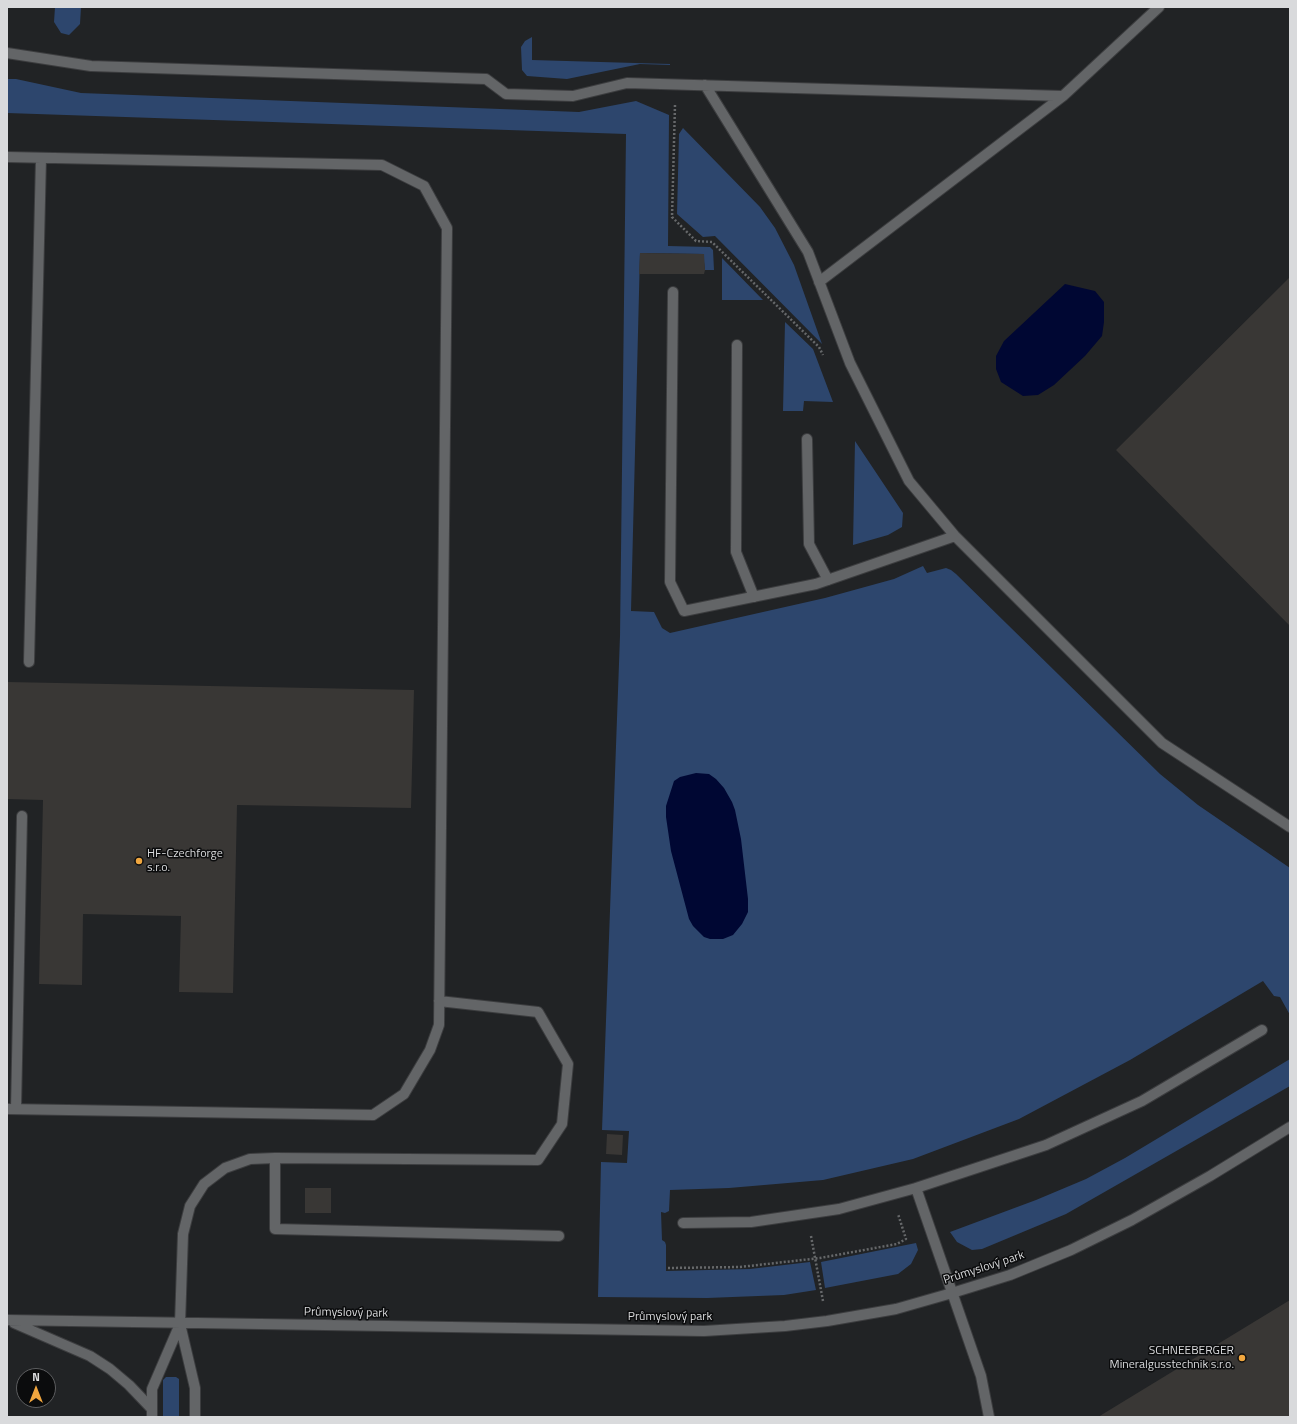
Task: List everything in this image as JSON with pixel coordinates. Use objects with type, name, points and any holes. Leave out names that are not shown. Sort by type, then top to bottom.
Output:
[{"type":"lane","points":[[819,282],[1064,96],[1159,7]]},
{"type":"lane","points":[[7,53],[90,66],[486,79],[506,94],[573,96],[627,83],[1064,96]]},
{"type":"lane","points":[[705,85],[808,252],[850,363],[909,481],[955,536],[1162,742],[1290,827]]},
{"type":"lane","points":[[7,157],[382,164],[424,186],[447,228],[439,1025],[430,1050],[404,1094],[373,1115],[12,1109],[22,816]]},
{"type":"lane","points":[[29,662],[41,158]]},
{"type":"lane","points":[[673,292],[670,582],[684,611],[816,584],[955,536]]},
{"type":"lane","points":[[737,345],[736,552],[754,597]]},
{"type":"lane","points":[[807,439],[809,544],[828,580]]},
{"type":"lane","points":[[195,1417],[195,1388],[180,1324],[183,1234],[190,1206],[204,1184],[225,1168],[250,1158],[538,1160],[562,1124],[568,1064],[538,1012],[439,1001]]},
{"type":"lane","points":[[683,1223],[751,1222],[840,1209],[916,1188],[1046,1145],[1142,1101],[1262,1030]]},
{"type":"lane","name":"Průmyslový park","points":[[8,1320],[180,1324],[704,1331],[827,1322],[896,1309],[952,1293],[1010,1275],[1071,1250],[1132,1220],[1210,1176],[1290,1127]]},
{"type":"lane","points":[[275,1158],[275,1229],[559,1236]]},
{"type":"lane","points":[[916,1188],[981,1376],[989,1417]]},
{"type":"lane","points":[[8,1320],[90,1356],[110,1369],[129,1385],[152,1413]]},
{"type":"lane","points":[[152,1413],[152,1389],[180,1324]]},
{"type":"path","points":[[675,84],[672,217],[696,242],[712,242],[819,347],[822,355],[844,348]]},
{"type":"path","points":[[668,1268],[740,1267],[815,1259],[897,1244],[906,1240],[892,1194]]},
{"type":"path","points":[[811,1236],[827,1322]]},
{"type":"shaded area","points":[[55,7],[81,7],[80,24],[69,35],[61,33],[54,22]]},
{"type":"shaded area","points":[[532,37],[532,60],[670,65],[640,64],[567,79],[527,76],[522,70],[521,47],[525,41]]},
{"type":"shaded area","points":[[7,79],[16,79],[81,93],[579,112],[636,101],[669,115],[668,246],[710,247],[713,250],[714,270],[705,270],[703,254],[640,253],[631,611],[654,612],[662,628],[670,633],[825,598],[894,579],[923,566],[927,573],[946,568],[951,570],[1160,774],[1198,805],[1290,868],[1290,1015],[1280,997],[1274,996],[1263,981],[1130,1060],[1019,1119],[913,1159],[823,1180],[729,1188],[670,1190],[669,1211],[665,1213],[661,1212],[662,1240],[666,1245],[666,1271],[750,1269],[810,1262],[816,1290],[784,1295],[707,1298],[598,1297],[601,1162],[627,1163],[629,1131],[602,1130],[620,636],[626,134],[7,113]]},
{"type":"shaded area","points":[[683,128],[760,207],[775,228],[794,265],[822,344],[715,236],[703,237],[677,214],[679,134]]},
{"type":"shaded area","points":[[722,258],[763,300],[722,300]]},
{"type":"shaded area","points":[[1065,284],[1095,291],[1104,302],[1102,336],[1085,356],[1054,385],[1038,395],[1023,396],[1001,382],[996,369],[996,356],[1004,341]]},
{"type":"shaded area","points":[[785,322],[813,349],[833,402],[804,401],[803,411],[783,411]]},
{"type":"shaded area","points":[[855,441],[903,513],[902,527],[888,535],[853,545]]},
{"type":"shaded area","points":[[696,773],[709,774],[724,788],[735,810],[741,839],[748,899],[748,912],[742,924],[733,935],[723,939],[710,939],[704,937],[693,926],[689,919],[671,851],[666,817],[666,806],[674,781],[680,777]]},
{"type":"shaded area","points":[[1290,1059],[1290,1086],[1066,1214],[982,1249],[972,1250],[957,1242],[950,1232],[1036,1200],[1086,1179],[1125,1158]]},
{"type":"shaded area","points":[[916,1243],[918,1250],[911,1264],[898,1274],[825,1288],[821,1262]]},
{"type":"shaded area","points":[[166,1377],[176,1377],[179,1379],[179,1417],[163,1417],[163,1380]]},
{"type":"building","points":[[640,253],[704,254],[704,274],[639,274]]},
{"type":"building","points":[[1290,277],[1290,626],[1116,450]]},
{"type":"building","name":"HF-Czechforge s.r.o.","points":[[7,682],[414,690],[411,808],[237,805],[233,993],[179,992],[181,916],[83,914],[82,985],[39,984],[43,800],[7,799]]},
{"type":"building","points":[[607,1134],[623,1135],[622,1155],[606,1154]]},
{"type":"building","points":[[305,1188],[331,1188],[331,1213],[305,1213]]},
{"type":"building","name":"SCHNEEBERGER Mineralgusstechnik s.r.o.","points":[[1290,1300],[1290,1417],[1098,1417]]},
{"type":"place","name":"HF-Czechforge s.r.o.","points":[[139,861]]},
{"type":"place","name":"SCHNEEBERGER Mineralgusstechnik s.r.o.","points":[[1242,1358]]}]
